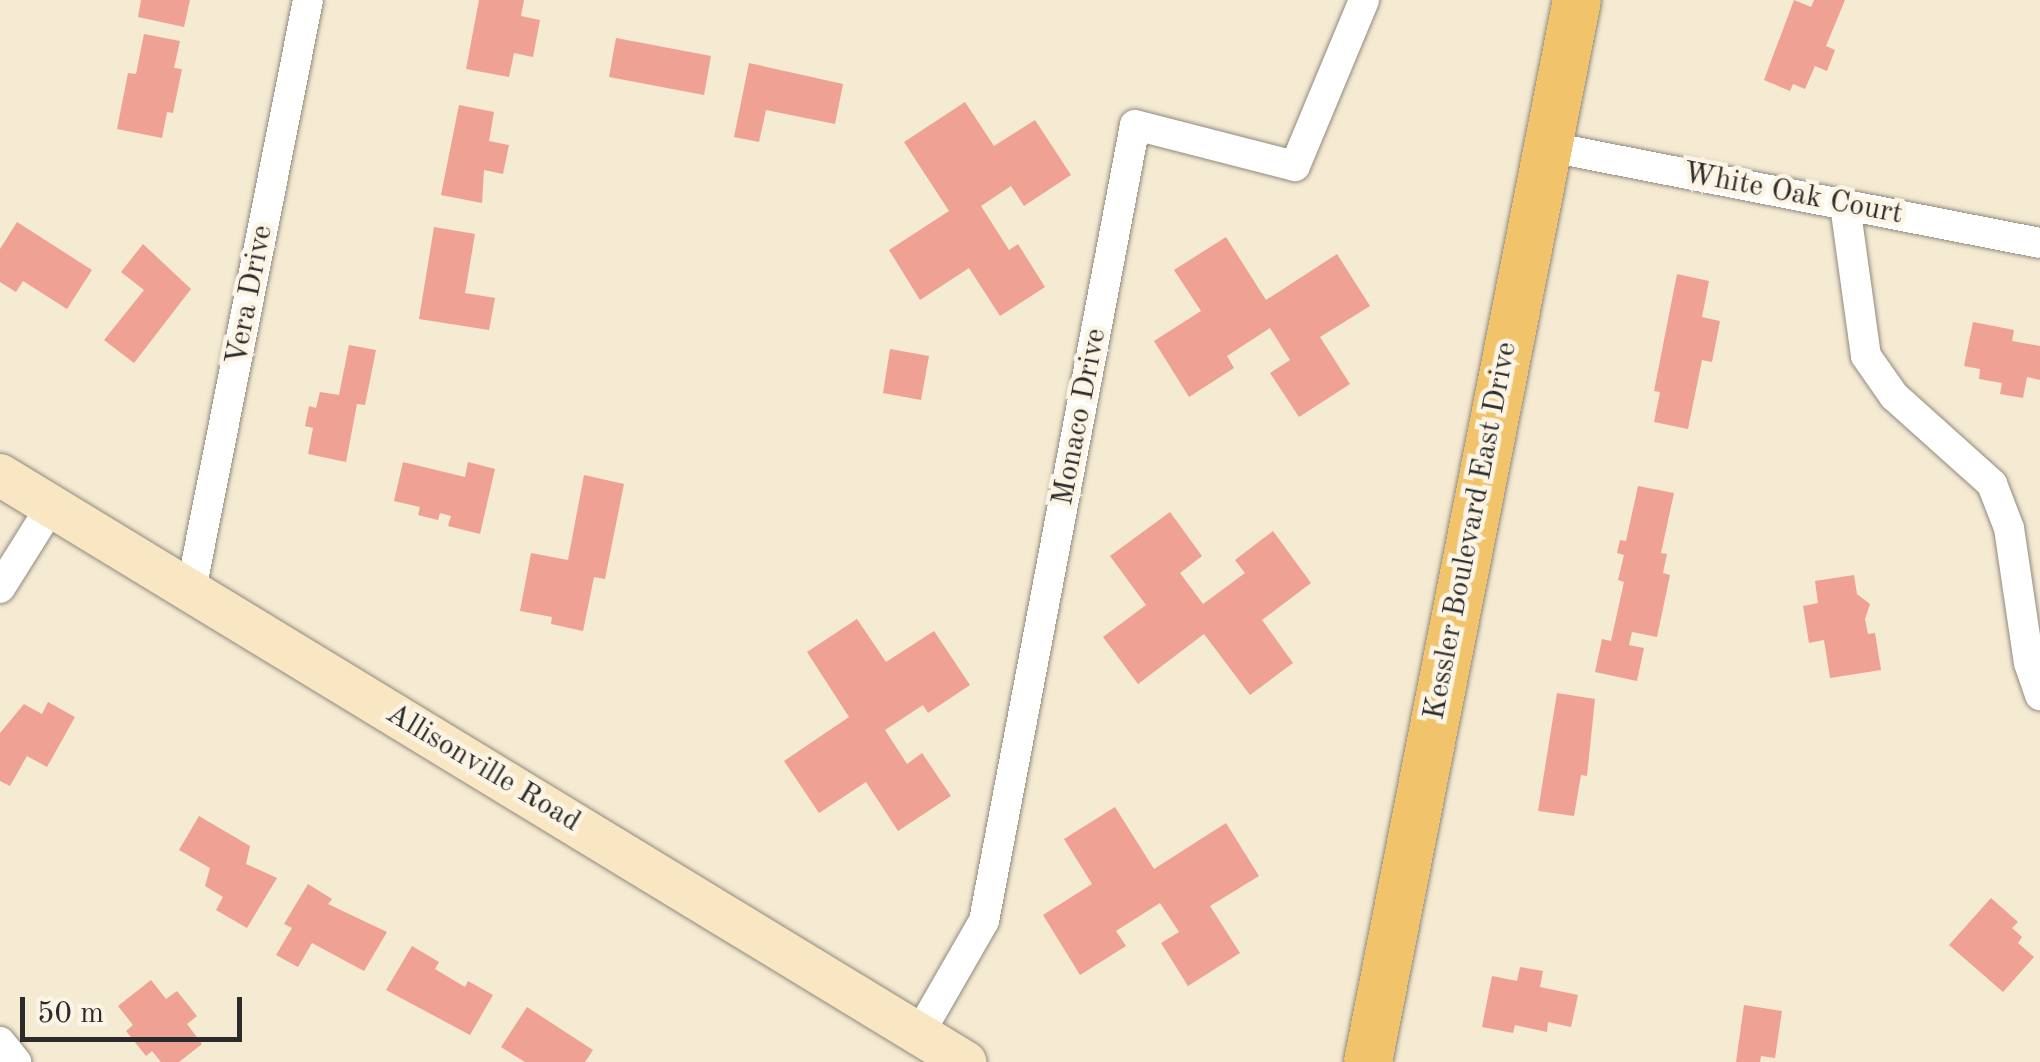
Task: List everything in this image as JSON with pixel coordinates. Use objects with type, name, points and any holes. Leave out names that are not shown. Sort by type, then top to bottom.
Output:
[{"type":"main road","name":"Kessler Boulevard East Drive","points":[[1368,1062],[1577,0]]},
{"type":"main road","name":"Allisonville Road","points":[[0,474],[965,1062]]},
{"type":"street","name":"Vera Drive","points":[[191,590],[308,0]]},
{"type":"street","name":"Monaco Drive","points":[[919,1034],[984,921],[1135,125],[1295,166],[1364,0]]},
{"type":"street","name":"White Oak Court","points":[[1546,146],[2040,243]]},
{"type":"street","points":[[1845,204],[1866,356],[1894,396],[1992,484],[2008,528],[2029,663],[2040,695]]},
{"type":"street","points":[[0,588],[52,505]]},
{"type":"street","points":[[0,1042],[16,1062]]},
{"type":"building","points":[[141,0],[190,0],[184,27],[138,17]]},
{"type":"building","points":[[479,0],[524,0],[521,16],[540,20],[533,57],[514,53],[509,77],[466,69]]},
{"type":"building","points":[[1794,0],[1811,7],[1814,0],[1845,0],[1826,46],[1835,50],[1827,71],[1815,66],[1805,89],[1793,84],[1790,91],[1764,80]]},
{"type":"building","points":[[144,34],[180,41],[174,68],[182,69],[173,113],[167,112],[162,138],[117,129],[128,73],[136,74]]},
{"type":"building","points":[[616,38],[711,56],[704,95],[609,77]]},
{"type":"building","points":[[749,63],[843,84],[835,124],[766,110],[759,142],[734,137]]},
{"type":"building","points":[[965,102],[994,146],[1035,120],[1071,175],[1024,206],[1011,186],[981,206],[1009,250],[1018,244],[1045,287],[1000,316],[969,268],[920,300],[889,250],[949,211],[904,142]]},
{"type":"building","points":[[459,105],[494,112],[489,141],[509,145],[503,174],[484,170],[482,203],[441,195]]},
{"type":"building","points":[[17,222],[92,270],[67,309],[23,281],[16,292],[0,282],[0,249]]},
{"type":"building","points":[[434,227],[475,234],[465,293],[495,298],[489,330],[419,319]]},
{"type":"building","points":[[1226,237],[1266,300],[1337,254],[1370,306],[1320,337],[1350,384],[1299,417],[1270,373],[1290,360],[1270,328],[1227,356],[1234,368],[1189,397],[1154,341],[1201,311],[1174,270]]},
{"type":"building","points":[[143,244],[191,289],[134,363],[104,340],[144,290],[121,272]]},
{"type":"building","points":[[1677,274],[1709,281],[1702,317],[1720,321],[1712,362],[1702,360],[1688,429],[1654,422],[1660,392],[1654,391]]},
{"type":"building","points":[[1973,322],[2014,330],[2012,341],[2040,346],[2040,380],[2027,377],[2023,398],[2000,394],[2002,383],[1979,379],[1980,369],[1964,366]]},
{"type":"building","points":[[349,345],[376,350],[365,405],[357,404],[346,462],[308,454],[313,428],[305,426],[309,406],[316,408],[320,392],[339,395]]},
{"type":"building","points":[[890,349],[929,356],[921,400],[883,393]]},
{"type":"building","points":[[403,462],[465,477],[468,462],[495,469],[480,534],[448,526],[451,516],[440,513],[438,520],[418,515],[420,507],[394,501]]},
{"type":"building","points":[[584,475],[624,484],[605,579],[594,577],[583,631],[551,624],[552,617],[520,611],[531,553],[568,560]]},
{"type":"building","points":[[1638,486],[1674,493],[1661,553],[1667,554],[1663,573],[1670,575],[1657,637],[1632,632],[1629,645],[1644,648],[1637,681],[1595,672],[1602,639],[1611,641],[1624,582],[1618,580],[1624,555],[1617,553],[1620,540],[1626,541]]},
{"type":"building","points":[[1170,512],[1202,556],[1180,573],[1203,604],[1245,573],[1235,560],[1273,531],[1311,583],[1262,620],[1293,663],[1250,695],[1204,634],[1138,684],[1103,637],[1146,605],[1110,556]]},
{"type":"building","points":[[1854,575],[1857,594],[1870,604],[1865,619],[1868,634],[1875,633],[1881,670],[1830,678],[1824,640],[1809,643],[1803,606],[1818,603],[1815,581]]},
{"type":"building","points":[[857,619],[886,662],[934,631],[970,685],[928,713],[923,705],[885,730],[907,764],[922,753],[951,796],[898,831],[866,782],[819,813],[784,761],[849,717],[807,652]]},
{"type":"building","points":[[1557,693],[1595,699],[1587,776],[1581,775],[1574,816],[1538,811]]},
{"type":"building","points":[[48,702],[75,717],[47,767],[27,756],[10,786],[0,781],[0,733],[24,704],[42,714]]},
{"type":"building","points":[[1115,807],[1154,869],[1226,823],[1259,876],[1210,906],[1240,953],[1188,986],[1161,943],[1179,932],[1160,903],[1116,931],[1126,946],[1080,975],[1043,915],[1092,884],[1064,839]]},
{"type":"building","points":[[199,816],[250,846],[246,864],[277,878],[247,928],[216,910],[223,897],[205,886],[210,868],[179,850]]},
{"type":"building","points":[[308,884],[332,899],[328,904],[387,932],[364,971],[312,943],[298,967],[276,955],[292,928],[284,924]]},
{"type":"building","points":[[1991,898],[2018,922],[2012,928],[2022,937],[2018,943],[2034,957],[2003,992],[1949,945]]},
{"type":"building","points":[[412,946],[439,962],[435,969],[465,987],[468,981],[493,995],[470,1035],[386,990]]},
{"type":"building","points":[[1520,967],[1543,971],[1540,987],[1578,995],[1571,1027],[1548,1022],[1547,1032],[1515,1025],[1513,1033],[1482,1027],[1492,976],[1517,981]]},
{"type":"building","points":[[151,980],[166,999],[177,991],[197,1016],[187,1024],[202,1044],[179,1062],[161,1062],[152,1051],[146,1056],[126,1031],[133,1025],[118,1006]]},
{"type":"building","points":[[1744,1005],[1782,1011],[1775,1058],[1761,1056],[1760,1062],[1736,1062]]},
{"type":"building","points":[[527,1007],[593,1050],[585,1062],[525,1062],[501,1047]]}]
